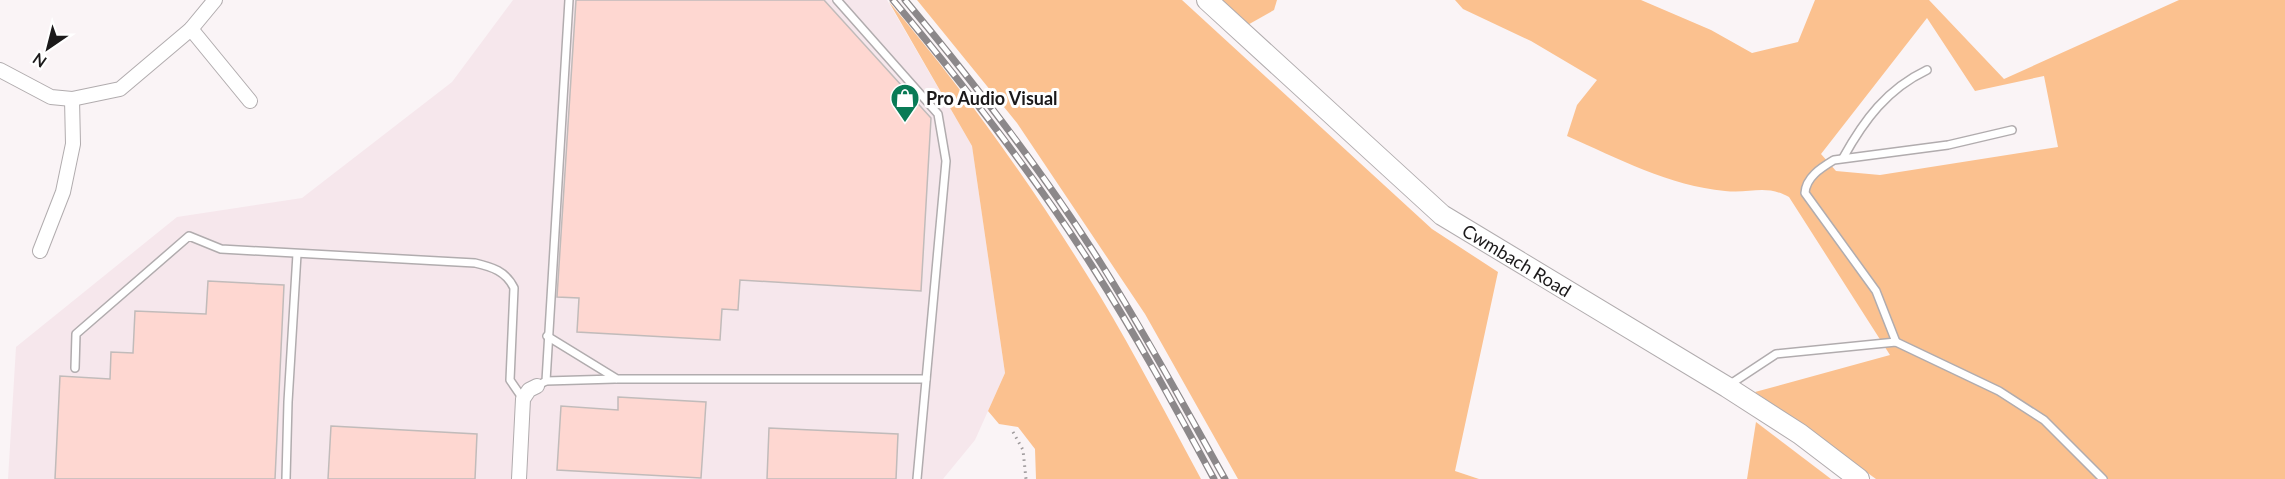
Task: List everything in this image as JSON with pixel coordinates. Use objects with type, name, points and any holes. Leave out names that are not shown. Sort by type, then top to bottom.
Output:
[{"type":"main road","name":"Cwmbach Road","points":[[1207,0],[1442,215],[1727,387],[1800,434],[1859,479]]},
{"type":"street","points":[[0,70],[51,97],[72,99],[120,89],[191,29],[215,0]]},
{"type":"street","points":[[191,29],[250,101]]},
{"type":"street","points":[[40,251],[65,182],[73,144],[72,99]]},
{"type":"street","points":[[519,479],[523,399],[529,390],[541,384]]},
{"type":"lane","points":[[569,0],[548,336],[541,384],[617,379],[926,379]]},
{"type":"lane","points":[[837,0],[938,114],[946,161],[917,479]]},
{"type":"lane","points":[[1843,158],[1860,126],[1879,104],[1910,78],[1927,70]]},
{"type":"lane","points":[[1896,342],[1876,291],[1805,193],[1805,186],[1820,168],[1843,158],[1948,145],[2012,130]]},
{"type":"lane","points":[[75,368],[76,334],[189,236],[220,249],[475,263],[492,267],[503,274],[514,288],[510,380],[523,399]]},
{"type":"lane","points":[[286,479],[297,254]]},
{"type":"lane","points":[[548,336],[617,379]]},
{"type":"lane","points":[[1727,387],[1776,354],[1896,342],[1999,391],[2044,420],[2103,479]]},
{"type":"path","points":[[1013,432],[1023,450],[1026,479]]},
{"type":"shaded area","points":[[513,0],[887,0],[972,146],[1005,373],[975,440],[943,479],[8,479],[16,347],[177,217],[302,198],[452,82]]},
{"type":"shaded area","points":[[917,0],[1182,0],[1432,229],[1498,272],[1455,471],[1479,479],[1238,479],[1145,314],[1017,123]]},
{"type":"shaded area","points":[[1214,0],[1277,0],[1274,10],[1244,27]]},
{"type":"shaded area","points":[[1455,0],[1641,0],[1711,30],[1752,53],[1798,42],[1815,0],[1929,0],[2004,79],[2179,0],[2285,0],[2285,479],[1876,479],[1755,392],[1890,355],[1789,197],[1765,190],[1734,192],[1684,183],[1624,162],[1567,136],[1577,105],[1597,80],[1531,41],[1463,9]],"holes":[[[1927,18],[1975,91],[2044,76],[2058,147],[1880,175],[1836,171],[1821,154]]]},
{"type":"shaded area","points":[[889,2],[974,108],[1052,220],[1113,319],[1201,479],[1036,479],[1035,449],[1018,427],[999,424],[988,411],[1005,373],[972,146]]},
{"type":"shaded area","points":[[1756,422],[1831,479],[1747,479]]},
{"type":"building","points":[[576,0],[824,0],[931,118],[921,291],[740,280],[738,310],[722,309],[720,340],[577,332],[579,298],[557,297]]},
{"type":"building","points":[[208,281],[284,285],[275,479],[55,479],[60,376],[110,379],[111,352],[133,353],[135,311],[206,314]]},
{"type":"building","points":[[618,397],[706,402],[701,478],[557,470],[561,406],[618,410]]},
{"type":"building","points":[[331,426],[477,434],[475,479],[328,479]]},
{"type":"building","points":[[769,428],[898,434],[896,479],[767,479]]},
{"type":"railway","points":[[893,0],[997,130],[1069,231],[1140,345],[1214,479]]},
{"type":"railway","points":[[905,0],[1007,128],[1078,228],[1133,316],[1225,479]]},
{"type":"place","name":"Pro Audio Visual","points":[[905,124]]}]
